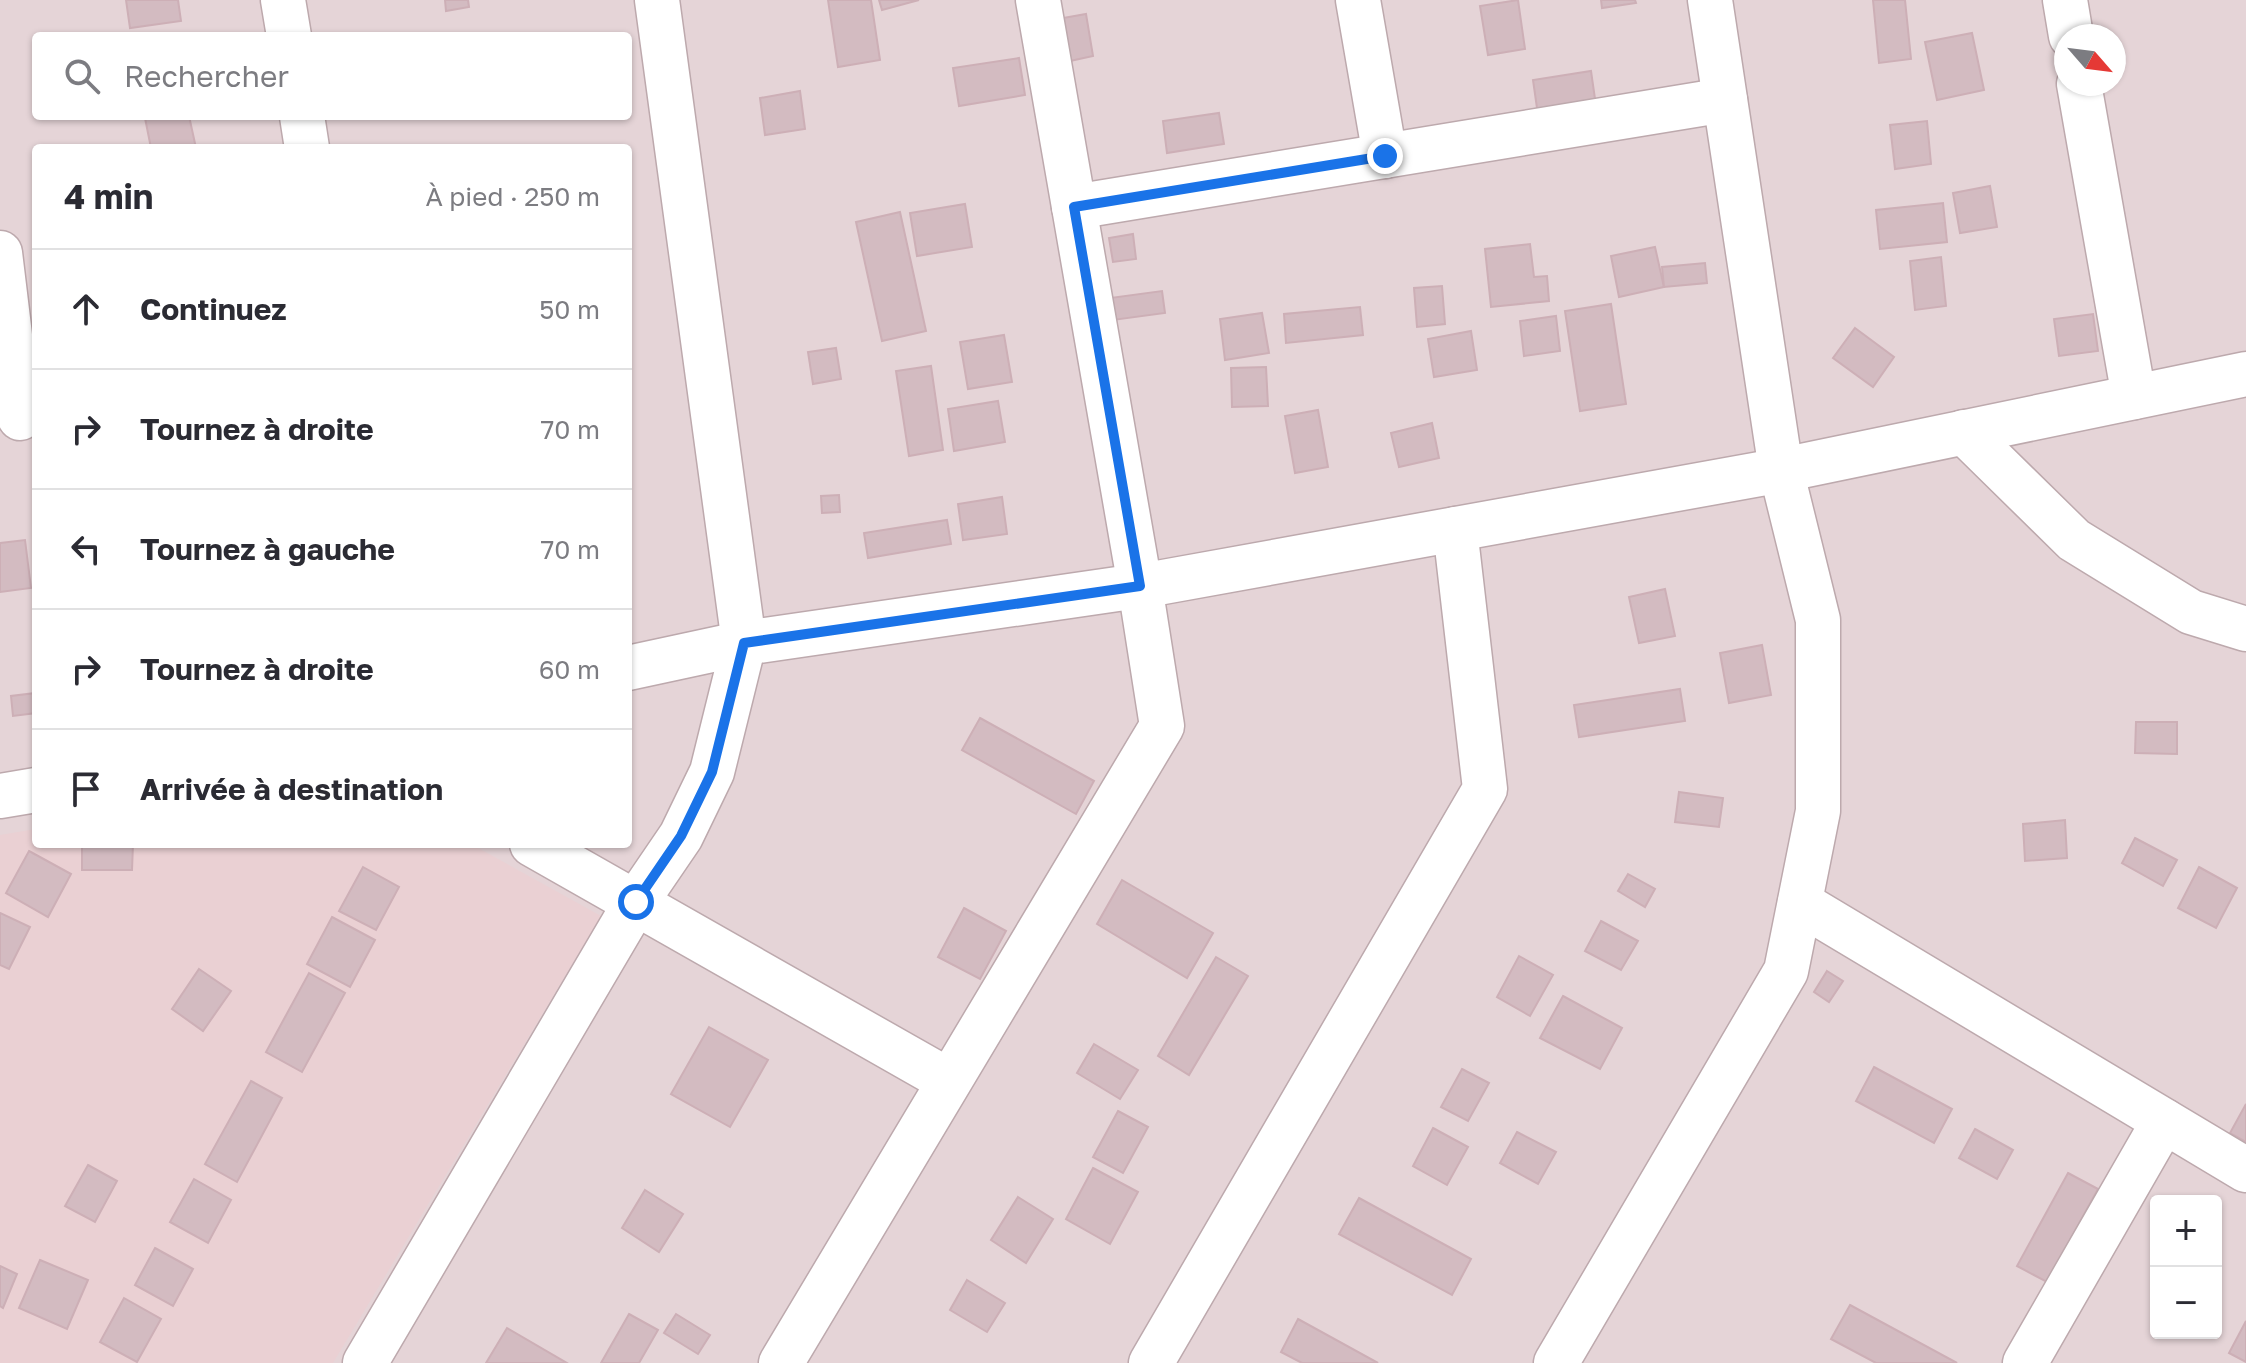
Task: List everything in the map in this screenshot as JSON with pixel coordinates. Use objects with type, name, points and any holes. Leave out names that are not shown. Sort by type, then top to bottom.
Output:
[{"type":"street","points":[[283,0],[288,32]]},
{"type":"street","points":[[365,1363],[636,902],[681,836],[712,772],[744,643],[657,0]]},
{"type":"street","points":[[781,1363],[1162,726],[1038,0]]},
{"type":"street","points":[[1358,0],[1385,156]]},
{"type":"street","points":[[1556,1363],[1786,971],[1818,811],[1818,620],[1781,470],[1710,0]]},
{"type":"street","points":[[2065,0],[2069,24]]},
{"type":"street","points":[[2081,96],[2134,397]]},
{"type":"street","points":[[1074,207],[1725,100]]},
{"type":"street","points":[[303,120],[306,144]]},
{"type":"street","points":[[0,253],[19,418]]},
{"type":"street","points":[[632,667],[744,643],[1140,586],[1781,470],[2246,374]]},
{"type":"street","points":[[1964,432],[2074,540],[2191,612],[2246,629]]},
{"type":"street","points":[[1151,1363],[1485,789],[1455,529]]},
{"type":"street","points":[[0,796],[32,791]]},
{"type":"street","points":[[539,848],[949,1081]]},
{"type":"street","points":[[1800,903],[2246,1170]]},
{"type":"street","points":[[2025,1363],[2164,1121]]},
{"type":"shaded area","points":[[0,0],[2246,0],[2246,1363],[0,1363]]},
{"type":"shaded area","points":[[32,830],[32,848],[478,848],[601,916],[333,1363],[0,1363],[0,835]]},
{"type":"building","points":[[126,0],[178,0],[181,21],[130,28]]},
{"type":"building","points":[[445,0],[468,0],[469,7],[446,11]]},
{"type":"building","points":[[828,0],[871,0],[880,60],[838,67]]},
{"type":"building","points":[[879,0],[919,0],[882,10]]},
{"type":"building","points":[[1518,0],[1525,49],[1488,55],[1480,6]]},
{"type":"building","points":[[1601,0],[1635,0],[1636,3],[1602,8]]},
{"type":"building","points":[[1873,0],[1905,0],[1911,59],[1879,63]]},
{"type":"building","points":[[1086,14],[1093,56],[1070,61],[1063,18]]},
{"type":"building","points":[[1972,33],[1984,90],[1937,100],[1925,42]]},
{"type":"building","points":[[1019,58],[1025,95],[959,106],[953,68]]},
{"type":"building","points":[[1591,71],[1596,106],[1538,115],[1533,80]]},
{"type":"building","points":[[800,91],[805,129],[765,135],[760,98]]},
{"type":"building","points":[[1219,113],[1224,144],[1167,153],[1163,121]]},
{"type":"building","points":[[145,120],[190,120],[195,144],[150,144]]},
{"type":"building","points":[[1927,121],[1931,164],[1895,169],[1890,125]]},
{"type":"building","points":[[1990,186],[1997,227],[1960,233],[1953,193]]},
{"type":"building","points":[[1943,203],[1947,242],[1880,249],[1876,210]]},
{"type":"building","points":[[965,204],[972,247],[917,256],[910,213]]},
{"type":"building","points":[[900,212],[926,331],[882,341],[856,222]]},
{"type":"building","points":[[1133,234],[1136,259],[1113,262],[1109,238]]},
{"type":"building","points":[[1530,244],[1534,277],[1547,276],[1549,301],[1491,307],[1485,249]]},
{"type":"building","points":[[1655,247],[1664,287],[1619,297],[1611,256]]},
{"type":"building","points":[[1941,257],[1946,306],[1915,310],[1910,261]]},
{"type":"building","points":[[1705,263],[1707,283],[1664,287],[1662,267]]},
{"type":"building","points":[[1442,286],[1445,324],[1417,327],[1414,288]]},
{"type":"building","points":[[1162,291],[1165,313],[1113,320],[1110,298]]},
{"type":"building","points":[[1611,304],[1626,404],[1580,411],[1565,311]]},
{"type":"building","points":[[1360,307],[1363,335],[1286,343],[1284,314]]},
{"type":"building","points":[[1262,313],[1269,353],[1225,360],[1220,319]]},
{"type":"building","points":[[2093,314],[2098,351],[2059,356],[2054,319]]},
{"type":"building","points":[[1556,316],[1560,351],[1524,356],[1520,321]]},
{"type":"building","points":[[1855,328],[1894,357],[1873,387],[1833,358]]},
{"type":"building","points":[[1471,331],[1477,370],[1434,377],[1428,339]]},
{"type":"building","points":[[1004,335],[1012,382],[968,389],[960,342]]},
{"type":"building","points":[[836,348],[841,379],[813,384],[808,352]]},
{"type":"building","points":[[931,366],[943,450],[909,456],[896,371]]},
{"type":"building","points":[[1266,367],[1268,406],[1232,407],[1231,368]]},
{"type":"building","points":[[998,401],[1005,442],[954,451],[948,409]]},
{"type":"building","points":[[1318,410],[1328,467],[1295,473],[1285,416]]},
{"type":"building","points":[[1432,423],[1439,458],[1399,467],[1391,433]]},
{"type":"building","points":[[839,495],[840,512],[822,513],[821,496]]},
{"type":"building","points":[[1002,497],[1007,534],[963,540],[958,504]]},
{"type":"building","points":[[947,520],[951,544],[868,558],[864,533]]},
{"type":"building","points":[[25,540],[31,588],[0,592],[0,543]]},
{"type":"building","points":[[1665,589],[1675,636],[1639,643],[1629,597]]},
{"type":"building","points":[[1762,645],[1771,695],[1729,703],[1720,653]]},
{"type":"building","points":[[1680,689],[1685,721],[1579,737],[1574,705]]},
{"type":"building","points":[[32,693],[32,714],[13,716],[11,696]]},
{"type":"building","points":[[980,718],[1094,781],[1076,814],[962,750]]},
{"type":"building","points":[[2136,722],[2177,722],[2177,754],[2135,753]]},
{"type":"building","points":[[1679,792],[1723,798],[1719,827],[1675,822]]},
{"type":"building","points":[[2065,820],[2067,858],[2025,861],[2023,824]]},
{"type":"building","points":[[2135,838],[2177,860],[2163,886],[2122,863]]},
{"type":"building","points":[[82,848],[133,848],[132,870],[82,870]]},
{"type":"building","points":[[29,851],[71,874],[48,917],[6,893]]},
{"type":"building","points":[[363,867],[399,887],[376,930],[339,911]]},
{"type":"building","points":[[2199,867],[2237,888],[2216,928],[2178,908]]},
{"type":"building","points":[[1628,874],[1655,889],[1645,907],[1618,891]]},
{"type":"building","points":[[1122,880],[1213,933],[1187,978],[1097,924]]},
{"type":"building","points":[[964,908],[1006,931],[980,979],[938,957]]},
{"type":"building","points":[[0,913],[30,927],[9,969],[0,965]]},
{"type":"building","points":[[332,917],[375,940],[350,987],[307,964]]},
{"type":"building","points":[[1601,921],[1638,941],[1621,970],[1585,951]]},
{"type":"building","points":[[1519,956],[1553,975],[1530,1016],[1497,997]]},
{"type":"building","points":[[1216,957],[1248,976],[1189,1075],[1158,1056]]},
{"type":"building","points":[[199,969],[231,991],[203,1031],[172,1009]]},
{"type":"building","points":[[1827,971],[1843,981],[1829,1002],[1814,992]]},
{"type":"building","points":[[309,973],[345,993],[302,1072],[266,1052]]},
{"type":"building","points":[[1563,996],[1622,1028],[1600,1069],[1540,1038]]},
{"type":"building","points":[[709,1027],[768,1060],[730,1127],[671,1094]]},
{"type":"building","points":[[1094,1044],[1138,1070],[1120,1099],[1077,1073]]},
{"type":"building","points":[[1874,1067],[1952,1109],[1934,1143],[1856,1101]]},
{"type":"building","points":[[1462,1069],[1489,1083],[1468,1121],[1441,1107]]},
{"type":"building","points":[[251,1081],[282,1098],[237,1182],[205,1164]]},
{"type":"building","points":[[2246,1104],[2246,1142],[2230,1133]]},
{"type":"building","points":[[1118,1111],[1148,1127],[1123,1173],[1093,1157]]},
{"type":"building","points":[[1433,1128],[1468,1147],[1447,1185],[1413,1166]]},
{"type":"building","points":[[1975,1129],[2013,1150],[1997,1179],[1959,1158]]},
{"type":"building","points":[[1517,1132],[1556,1152],[1538,1184],[1500,1163]]},
{"type":"building","points":[[88,1165],[117,1181],[95,1222],[65,1206]]},
{"type":"building","points":[[1093,1168],[1138,1192],[1110,1244],[1066,1219]]},
{"type":"building","points":[[2068,1173],[2098,1189],[2047,1282],[2017,1266]]},
{"type":"building","points":[[194,1179],[231,1200],[208,1243],[170,1222]]},
{"type":"building","points":[[645,1190],[683,1214],[659,1252],[622,1228]]},
{"type":"building","points":[[1018,1197],[1053,1219],[1026,1263],[991,1240]]},
{"type":"building","points":[[1359,1198],[1471,1259],[1452,1295],[1339,1234]]},
{"type":"building","points":[[155,1248],[193,1269],[173,1306],[135,1285]]},
{"type":"building","points":[[40,1260],[88,1280],[67,1329],[19,1308]]},
{"type":"building","points":[[0,1266],[17,1274],[3,1308],[0,1306]]},
{"type":"building","points":[[967,1280],[1005,1303],[987,1332],[950,1310]]},
{"type":"building","points":[[124,1298],[161,1319],[137,1362],[100,1342]]},
{"type":"building","points":[[1850,1305],[1957,1363],[1876,1363],[1831,1339]]},
{"type":"building","points":[[629,1314],[658,1330],[639,1363],[601,1363]]},
{"type":"building","points":[[676,1314],[710,1335],[698,1354],[664,1333]]},
{"type":"building","points":[[1298,1319],[1378,1363],[1302,1363],[1281,1352]]},
{"type":"building","points":[[2246,1321],[2246,1362],[2229,1353]]},
{"type":"building","points":[[507,1328],[567,1363],[486,1363]]},
{"type":"route","points":[[636,902],[681,836],[712,772],[744,643],[1140,586],[1074,207],[1385,156]]}]
